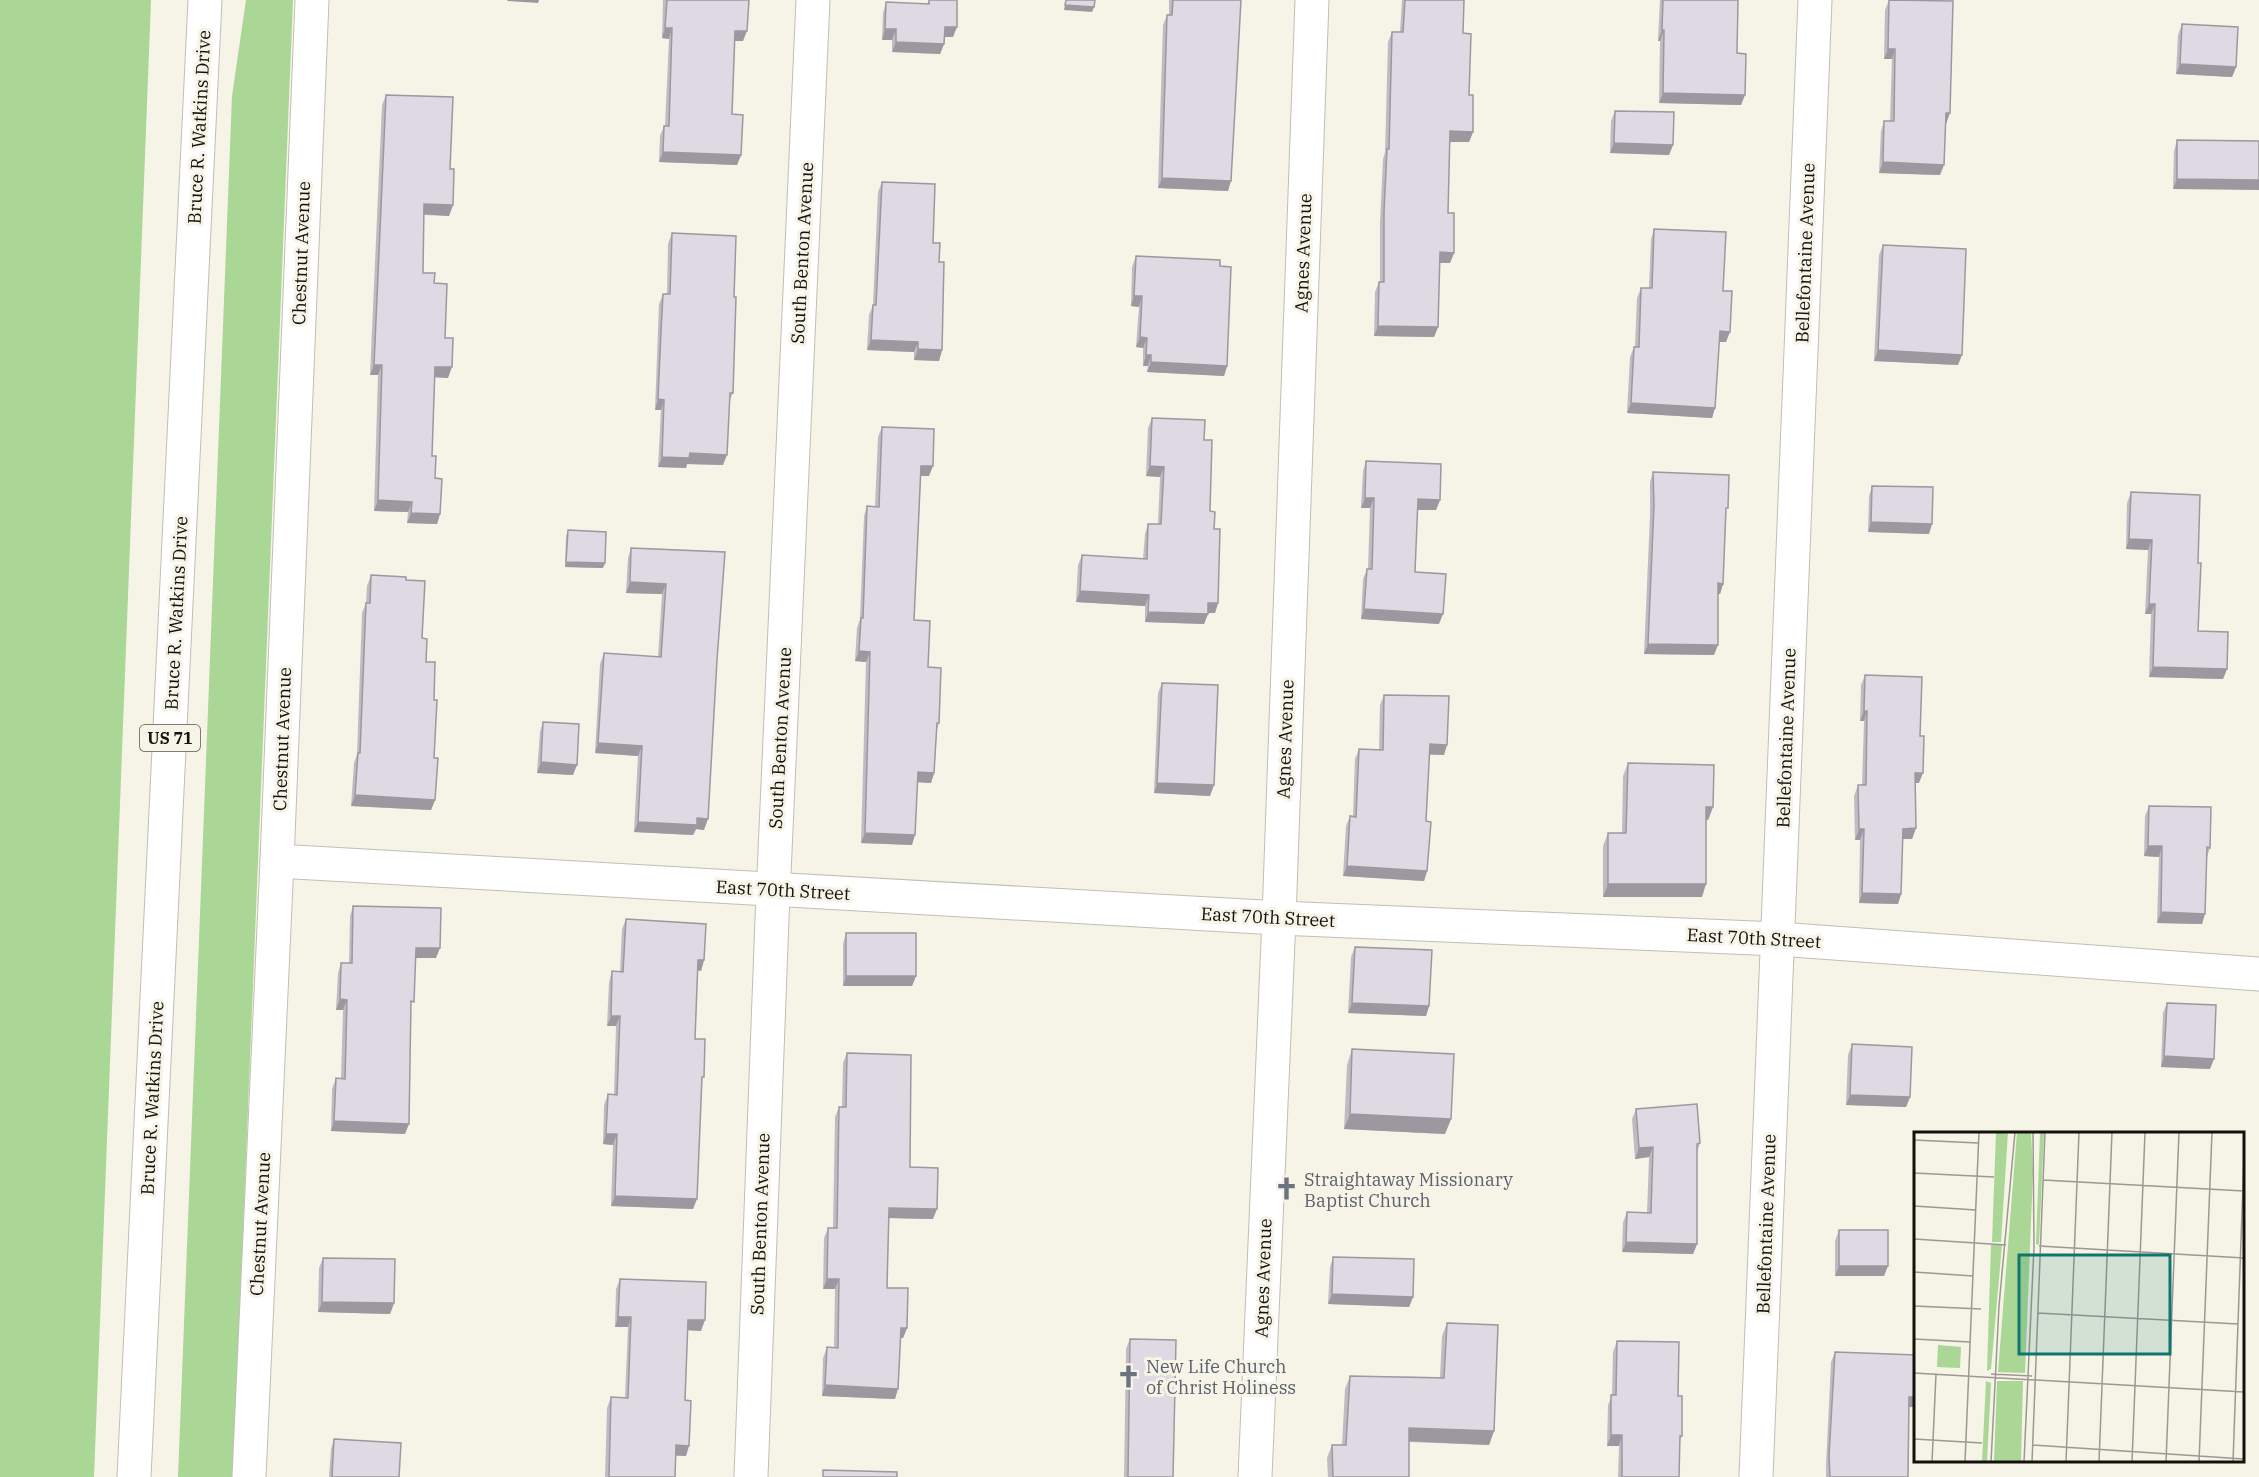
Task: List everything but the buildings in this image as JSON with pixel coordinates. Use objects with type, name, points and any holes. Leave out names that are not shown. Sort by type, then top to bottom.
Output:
[{"type":"main road","name":"Bruce R. Watkins Drive","points":[[134,1477],[205,0]]},
{"type":"main road","name":"Chestnut Avenue","points":[[249,1477],[312,0]]},
{"type":"main road","name":"South Benton Avenue","points":[[751,1477],[773,889],[813,0]]},
{"type":"main road","name":"Agnes Avenue","points":[[1255,1477],[1279,918],[1312,0]]},
{"type":"main road","name":"Bellefontaine Avenue","points":[[1756,1477],[1815,0]]},
{"type":"main road","name":"East 70th Street","points":[[277,861],[1279,918],[1778,939],[2259,974]]},
{"type":"green space","points":[[0,0],[151,0],[94,1477],[0,1477]]},
{"type":"green space","points":[[246,0],[293,0],[233,1477],[178,1477],[232,96]]},
{"type":"place","name":"Straightaway Missionary Baptist Church","points":[[1286,1189]]},
{"type":"place","name":"New Life Church of Christ Holiness","points":[[1128,1376]]}]
